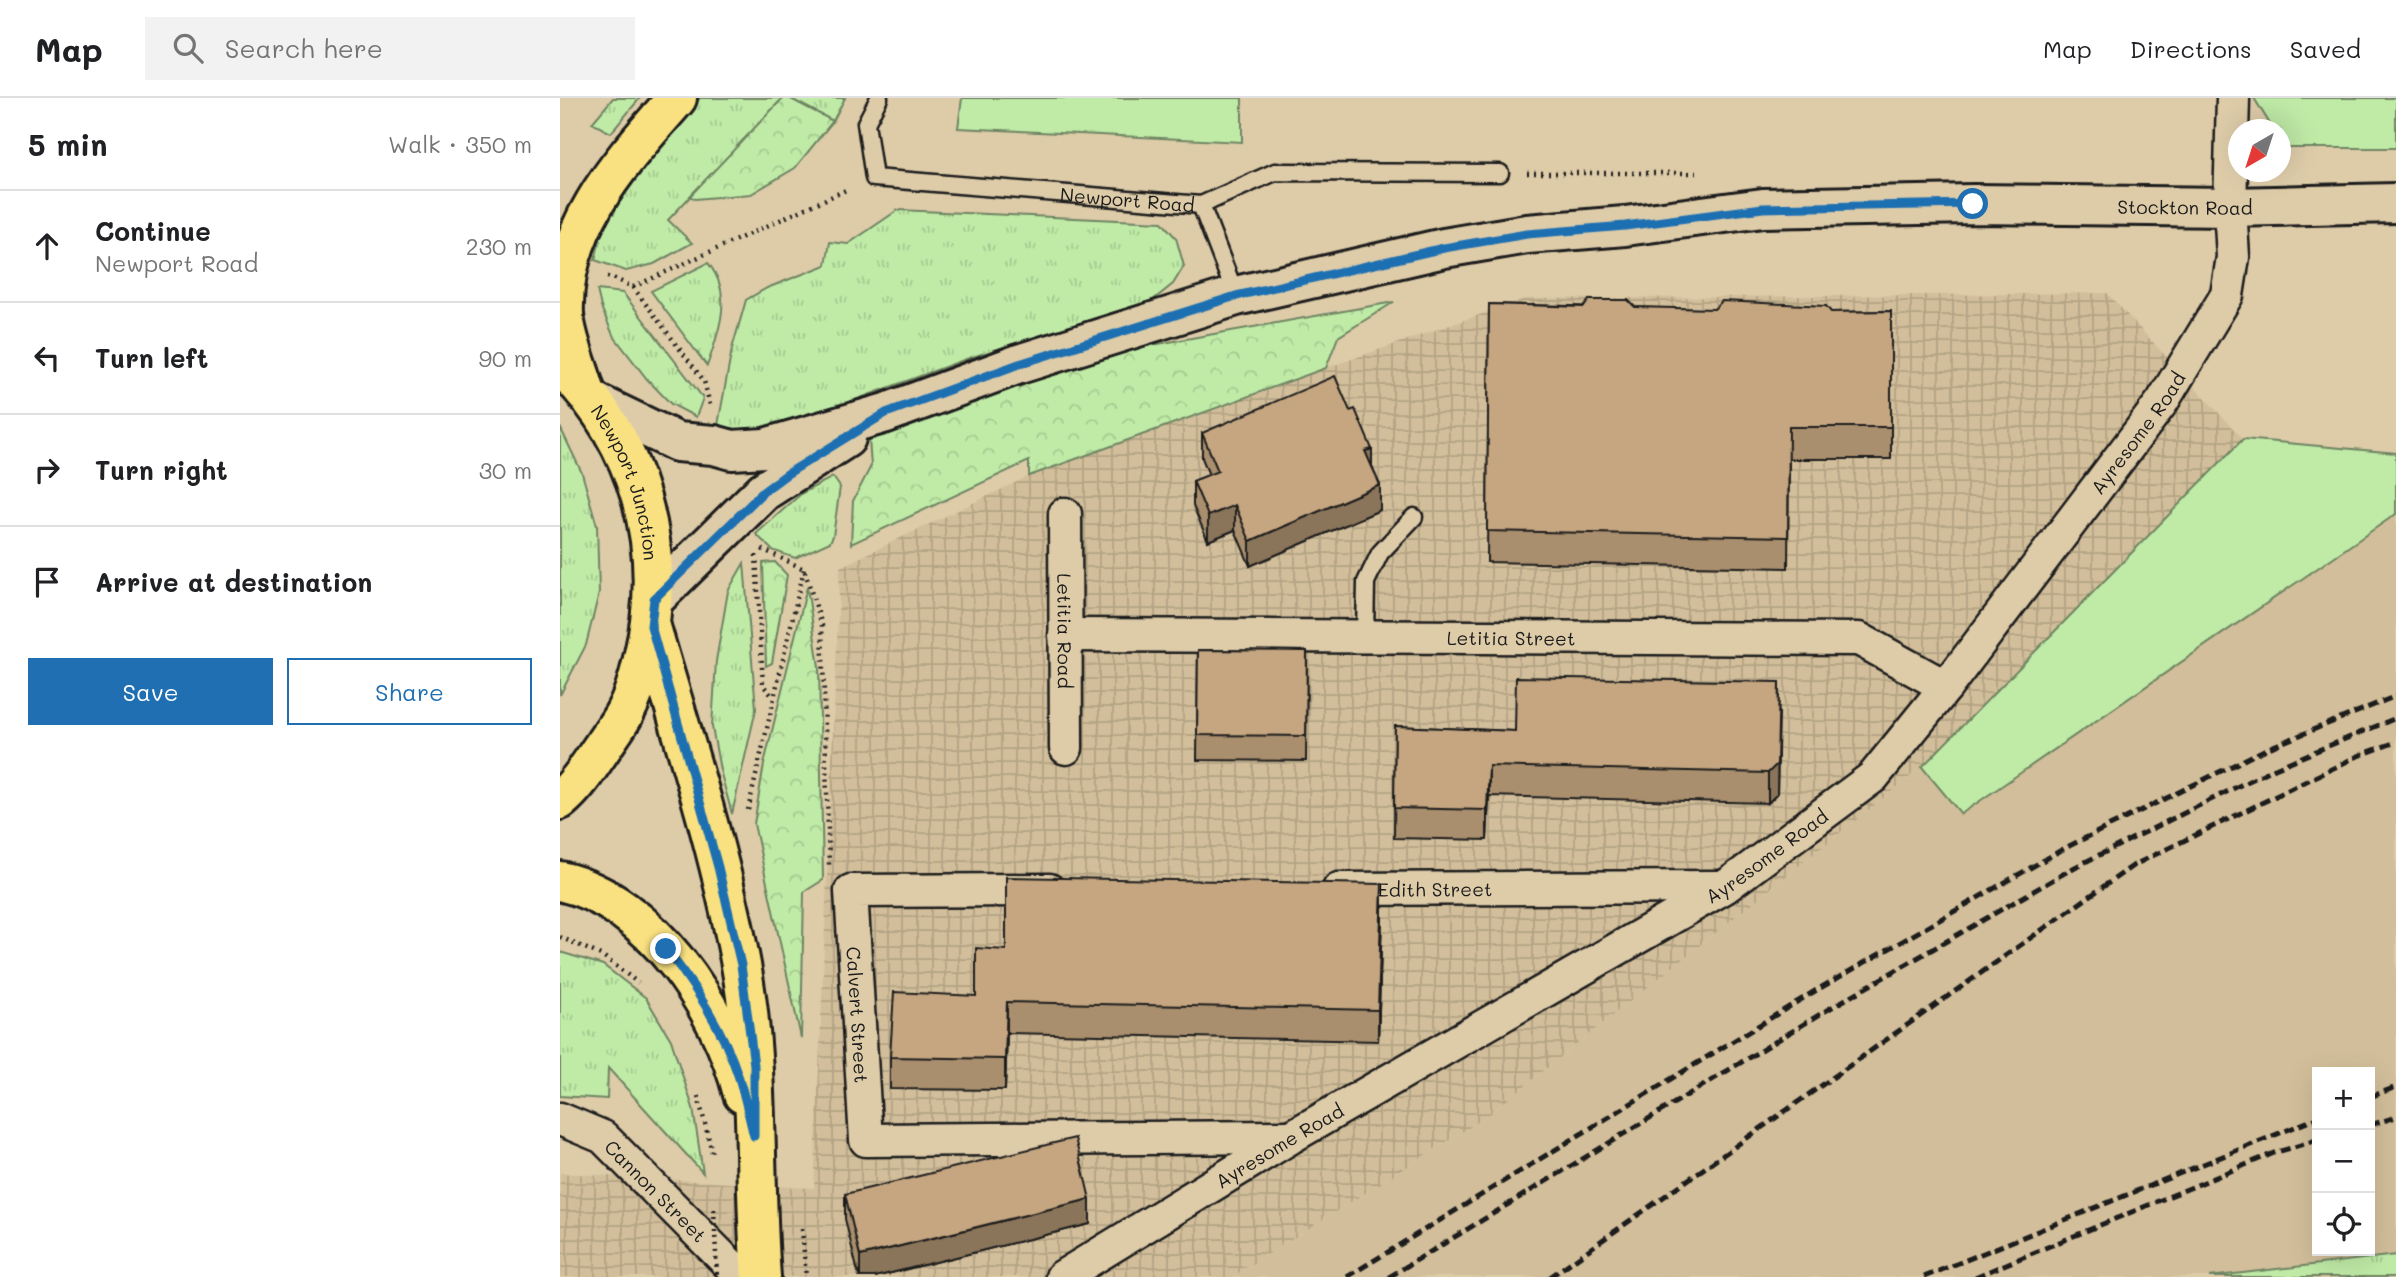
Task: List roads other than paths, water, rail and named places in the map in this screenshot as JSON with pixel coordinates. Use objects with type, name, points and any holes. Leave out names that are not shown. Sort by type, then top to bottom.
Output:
[{"type":"main road","name":"Newport Junction","points":[[560,800],[573,789],[624,715],[639,678],[652,613],[651,539],[638,486],[623,448],[580,385],[564,316],[565,276],[576,233],[595,197],[677,98]]},
{"type":"main road","name":"Stockton Road","points":[[1236,296],[1444,248],[1527,234],[1625,226],[1763,208],[1973,204],[2230,207],[2396,203]]},
{"type":"main road","points":[[580,385],[677,442],[714,445],[732,450],[765,448],[886,413],[1019,364],[1236,296]]},
{"type":"main road","points":[[761,1277],[756,1207],[754,1065],[741,965],[652,613],[764,491],[886,413]]},
{"type":"main road","points":[[560,881],[581,886],[628,913],[666,949],[694,985],[718,1029],[738,1075],[754,1136]]},
{"type":"street","name":"Ayresome Road","points":[[1062,1277],[1291,1137],[1725,887],[1873,777],[1946,687],[2162,402],[2227,295],[2233,257],[2230,207],[2233,98]]},
{"type":"street","name":"Letitia Road","points":[[1065,514],[1066,748]]},
{"type":"street","name":"Letitia Street","points":[[1065,635],[1859,639],[1946,687]]},
{"type":"street","name":"Edith Street","points":[[1309,889],[1725,887]]},
{"type":"street","name":"Calvert Street","points":[[1073,890],[850,891],[866,1140],[1291,1137]]},
{"type":"street","name":"Cannon Street","points":[[560,1119],[603,1137],[741,1277]]},
{"type":"lane","name":"Newport Road","points":[[879,98],[866,123],[874,177],[1201,205],[1275,172],[1500,173]]},
{"type":"lane","points":[[1201,205],[1236,296]]},
{"type":"lane","points":[[1365,637],[1366,582],[1380,553],[1414,517]]},
{"type":"railway","points":[[1347,1277],[1815,991],[2065,848],[2266,749],[2396,696]]},
{"type":"railway","points":[[1389,1277],[1827,1010],[2075,867],[2275,768],[2396,718]]},
{"type":"railway","points":[[1550,1277],[2134,865],[2358,756],[2396,742]]},
{"type":"railway","points":[[2375,1095],[2396,1087]]},
{"type":"railway","points":[[2375,1123],[2396,1117]]},
{"type":"railway","points":[[1924,1277],[2312,1120]]},
{"type":"railway","points":[[1975,1277],[2274,1153],[2312,1142]]}]
